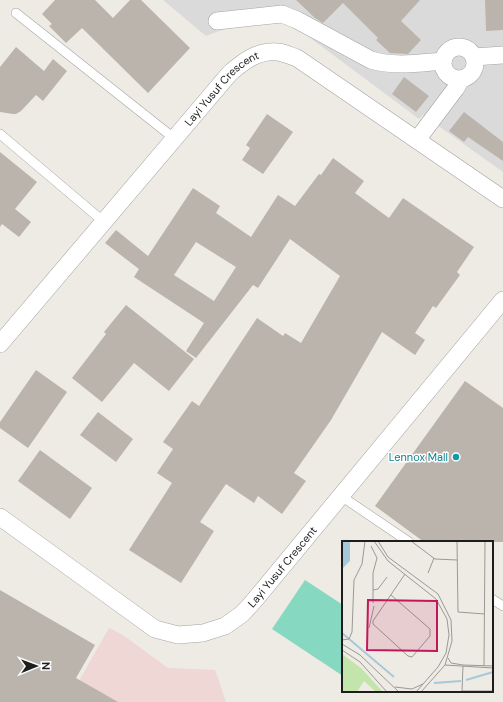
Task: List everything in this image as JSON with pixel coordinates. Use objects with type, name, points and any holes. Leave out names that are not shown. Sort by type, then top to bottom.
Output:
[{"type":"street","points":[[217,21],[282,14],[297,20],[371,60],[391,65],[443,61]]},
{"type":"street","points":[[417,140],[456,88],[461,79],[472,73],[474,68],[474,57],[468,49],[457,46],[448,51],[445,55],[443,66],[450,76],[461,79]]},
{"type":"street","name":"Layi Yusuf Crescent","points":[[0,344],[230,73],[245,60],[260,54],[279,52],[297,58],[503,199]]},
{"type":"street","points":[[474,57],[503,55]]},
{"type":"street","name":"Layi Yusuf Crescent","points":[[0,517],[155,629],[178,635],[203,633],[225,626],[242,614],[503,300]]},
{"type":"lane","points":[[16,13],[175,138]]},
{"type":"lane","points":[[0,134],[104,222]]},
{"type":"lane","points":[[341,496],[408,541]]},
{"type":"lane","points":[[493,600],[503,606]]},
{"type":"shaded area","points":[[163,0],[503,0],[503,172],[423,115],[419,119],[289,22],[243,22],[206,36]]},
{"type":"shaded area","points":[[109,628],[123,635],[168,668],[215,670],[226,702],[67,702]]},
{"type":"green space","points":[[305,580],[342,604],[342,675],[272,629]]},
{"type":"building","points":[[55,0],[95,0],[113,18],[130,0],[141,0],[190,48],[148,93],[82,28],[66,43],[49,26],[52,24],[42,14]]},
{"type":"building","points":[[296,0],[420,0],[401,21],[421,40],[408,54],[390,53],[376,40],[378,38],[343,3],[323,23],[315,18]]},
{"type":"building","points":[[485,0],[503,0],[503,30],[486,31]]},
{"type":"building","points":[[16,47],[44,71],[53,59],[67,71],[43,101],[36,95],[21,111],[13,114],[0,112],[0,67]]},
{"type":"building","points":[[404,77],[429,96],[416,112],[392,94]]},
{"type":"building","points":[[464,112],[503,142],[503,161],[468,137],[464,142],[449,131]]},
{"type":"building","points":[[267,114],[293,132],[263,174],[242,160],[250,148],[246,145]]},
{"type":"building","points":[[0,152],[37,182],[15,209],[31,222],[19,237],[2,224],[0,227]]},
{"type":"building","points":[[333,158],[364,181],[355,193],[389,218],[403,198],[474,247],[457,272],[460,275],[436,308],[433,306],[415,333],[425,340],[415,355],[382,332],[331,420],[294,473],[306,481],[282,514],[258,496],[254,503],[226,484],[200,522],[214,531],[181,583],[129,550],[172,483],[157,473],[173,449],[163,442],[192,401],[199,406],[257,318],[283,336],[285,333],[301,343],[340,276],[290,239],[258,288],[253,285],[196,358],[186,351],[204,323],[134,277],[139,269],[105,243],[116,230],[148,256],[193,188],[220,206],[216,213],[251,237],[278,195],[295,206],[319,174],[321,175]],"holes":[[[196,242],[236,267],[214,301],[174,275]]]},
{"type":"building","points":[[126,305],[194,359],[169,391],[134,363],[102,402],[72,378],[106,334],[104,332]]},
{"type":"building","points":[[36,370],[67,392],[28,448],[0,428],[0,422]]},
{"type":"building","name":"Lennox Mall","points":[[465,381],[503,408],[503,542],[423,541],[375,506]]},
{"type":"building","points":[[98,412],[133,439],[116,462],[80,435]]},
{"type":"building","points":[[40,450],[92,488],[70,519],[18,481]]},
{"type":"building","points":[[0,590],[95,645],[76,678],[118,702],[0,702]]},
{"type":"place","name":"Lennox Mall","points":[[456,457]]}]
